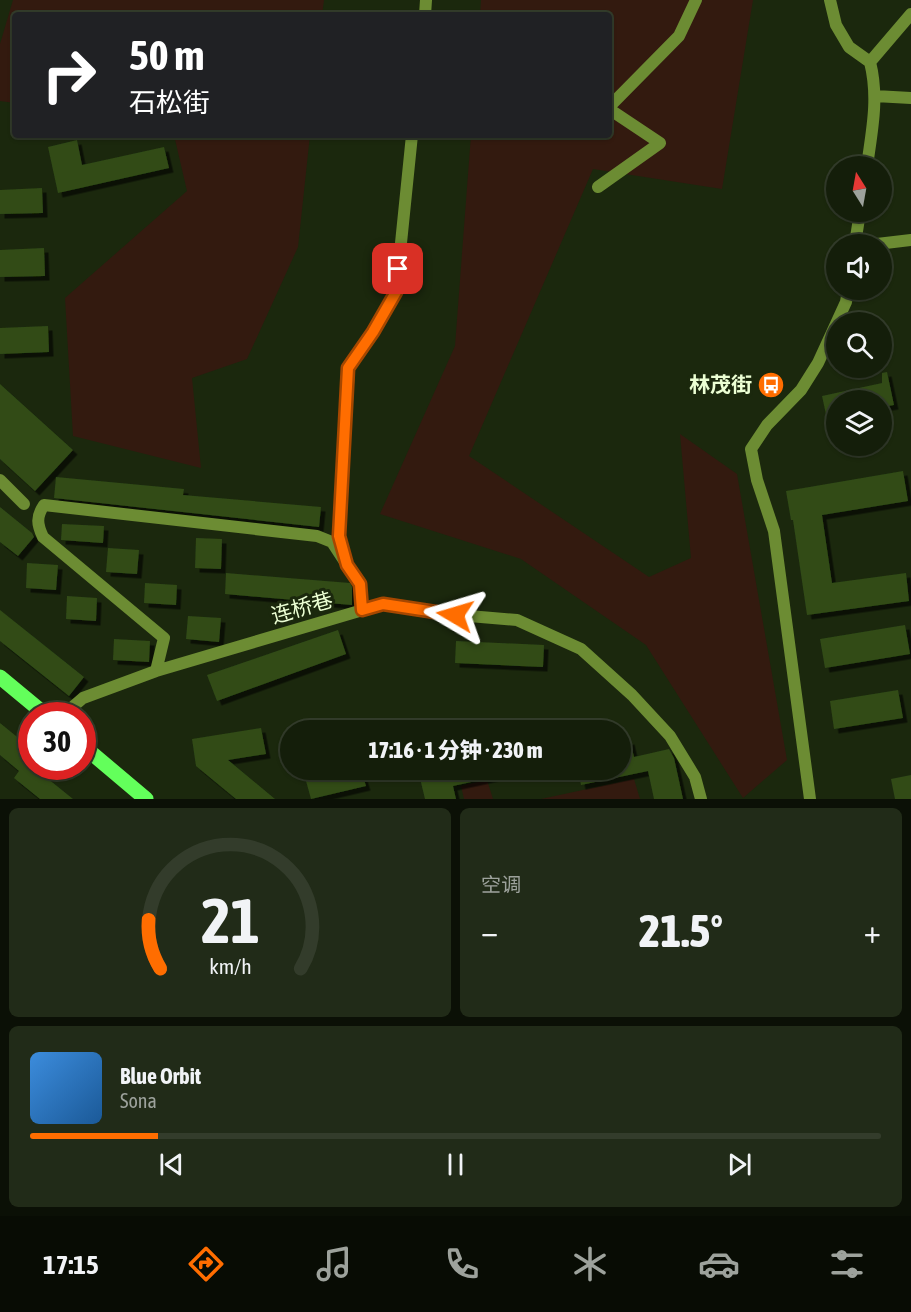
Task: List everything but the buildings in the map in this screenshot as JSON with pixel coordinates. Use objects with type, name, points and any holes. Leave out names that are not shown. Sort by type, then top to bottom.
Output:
[{"type":"main road","points":[[0,677],[30,702]]},
{"type":"main road","points":[[96,758],[139,797]]},
{"type":"street","points":[[612,105],[679,36],[696,0]]},
{"type":"street","points":[[830,0],[836,26],[849,47],[870,62],[875,81],[876,108],[869,156]]},
{"type":"street","points":[[870,62],[911,14]]},
{"type":"street","points":[[875,96],[911,98]]},
{"type":"street","points":[[598,188],[660,143],[612,110]]},
{"type":"street","points":[[347,565],[339,536],[348,368],[373,332],[396,292],[412,138]]},
{"type":"street","points":[[892,242],[911,240]]},
{"type":"street","points":[[810,799],[774,531],[757,480],[751,448],[767,425],[801,390],[818,363],[846,300]]},
{"type":"street","points":[[0,480],[24,504]]},
{"type":"street","points":[[156,671],[164,638],[77,563],[43,537],[38,525],[39,513],[44,505],[317,536],[332,542],[360,584],[362,610]]},
{"type":"street","name":"连桥巷","points":[[78,702],[83,698],[156,671],[383,604],[434,613],[517,620],[581,649],[632,695],[670,736],[695,777],[701,799]]},
{"type":"shaded area","points":[[13,0],[324,0],[322,12],[12,12],[12,103],[0,101],[0,44]]},
{"type":"shaded area","points":[[481,0],[753,0],[722,189],[593,169],[469,456],[649,577],[691,558],[680,434],[737,474],[787,760],[743,798],[646,645],[521,559],[380,514],[455,346],[471,138],[612,138],[612,12],[480,12]]},
{"type":"shaded area","points":[[175,138],[310,138],[298,247],[247,359],[192,378],[201,468],[73,436],[65,298],[187,191]]},
{"type":"shaded area","points":[[634,779],[640,799],[541,799],[631,780]]},
{"type":"shaded area","points":[[487,780],[493,799],[464,799],[461,786]]},
{"type":"place","name":"林茂街","points":[[771,385]]},
{"type":"route","points":[[398,269],[396,292],[373,332],[348,368],[339,536],[347,565],[360,584],[362,610],[383,604],[455,615]]}]
